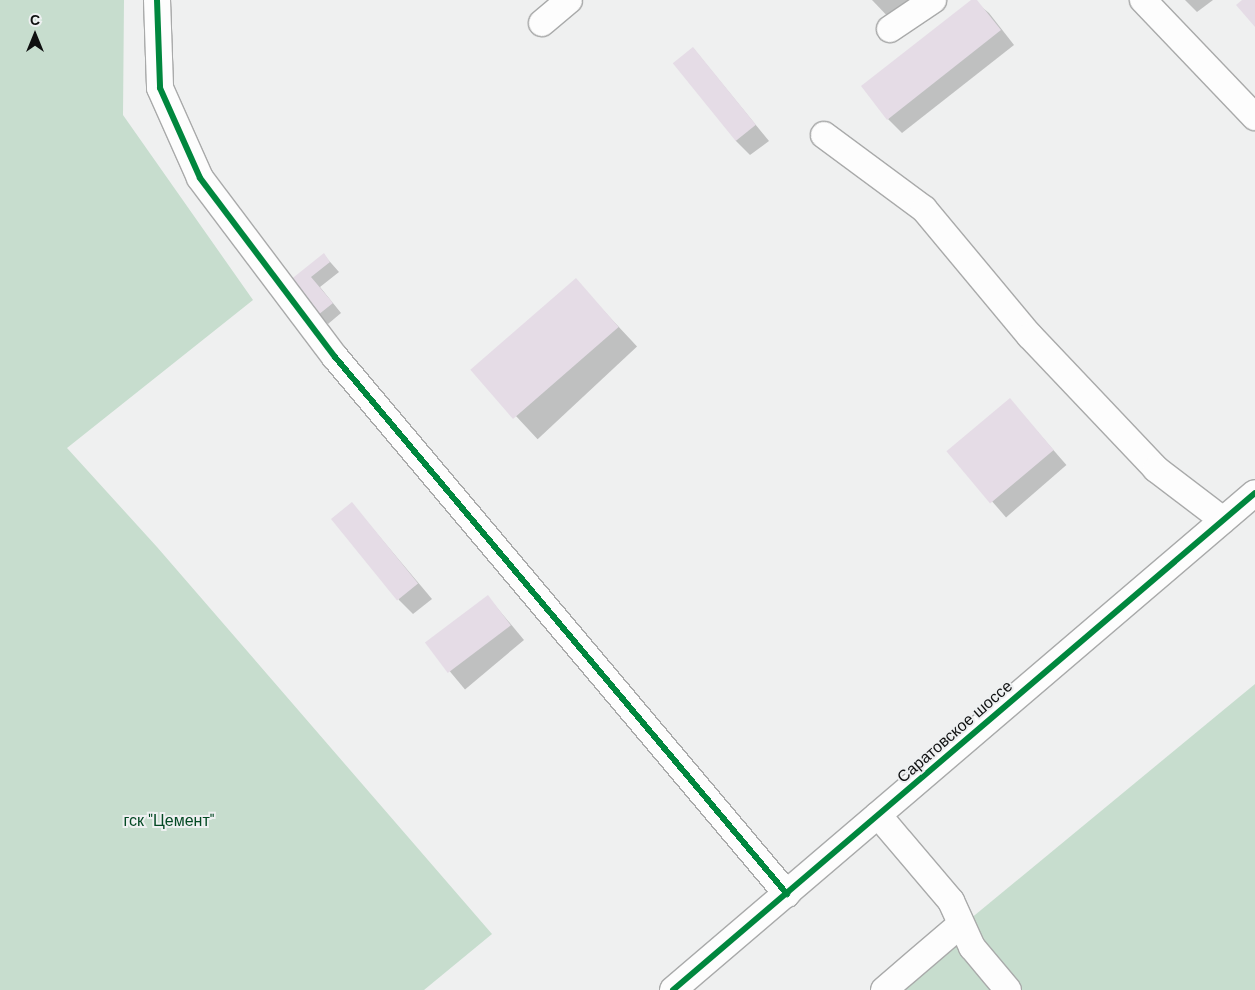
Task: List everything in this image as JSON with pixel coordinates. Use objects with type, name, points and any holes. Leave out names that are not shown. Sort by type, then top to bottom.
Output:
[{"type":"street","points":[[157,0],[160,88],[200,178],[335,357],[787,894]]},
{"type":"street","points":[[542,23],[569,0]]},
{"type":"street","points":[[890,29],[934,0]]},
{"type":"street","points":[[1143,0],[1255,117]]},
{"type":"street","points":[[824,135],[924,209],[1030,336],[1156,469],[1244,510]]},
{"type":"street","name":"Саратовское шоссе","points":[[673,990],[1244,510]]},
{"type":"street","points":[[878,816],[951,901],[972,947],[1008,990]]},
{"type":"street","points":[[884,990],[962,924]]},
{"type":"green space","name":"гск \"Цемент\"","points":[[0,0],[124,0],[123,115],[253,300],[67,448],[157,547],[492,934],[424,990],[0,990]]},
{"type":"green space","points":[[1255,684],[1255,990],[884,990]]},
{"type":"building","points":[[971,0],[977,0],[1001,30],[887,120],[861,86]]},
{"type":"building","points":[[1242,0],[1255,0],[1255,27],[1236,5]]},
{"type":"building","points":[[693,47],[756,125],[736,141],[673,63]]},
{"type":"building","points":[[324,253],[330,262],[311,277],[333,303],[318,315],[289,281]]},
{"type":"building","points":[[576,278],[619,327],[513,419],[470,370]]},
{"type":"building","points":[[1010,398],[1054,450],[990,503],[946,451]]},
{"type":"building","points":[[352,502],[418,584],[397,601],[331,519]]},
{"type":"building","points":[[488,595],[511,625],[448,673],[425,643]]},
{"type":"cycle path","points":[[157,0],[160,88],[200,178],[335,357],[787,894]]},
{"type":"cycle path","points":[[673,990],[1255,493]]}]
